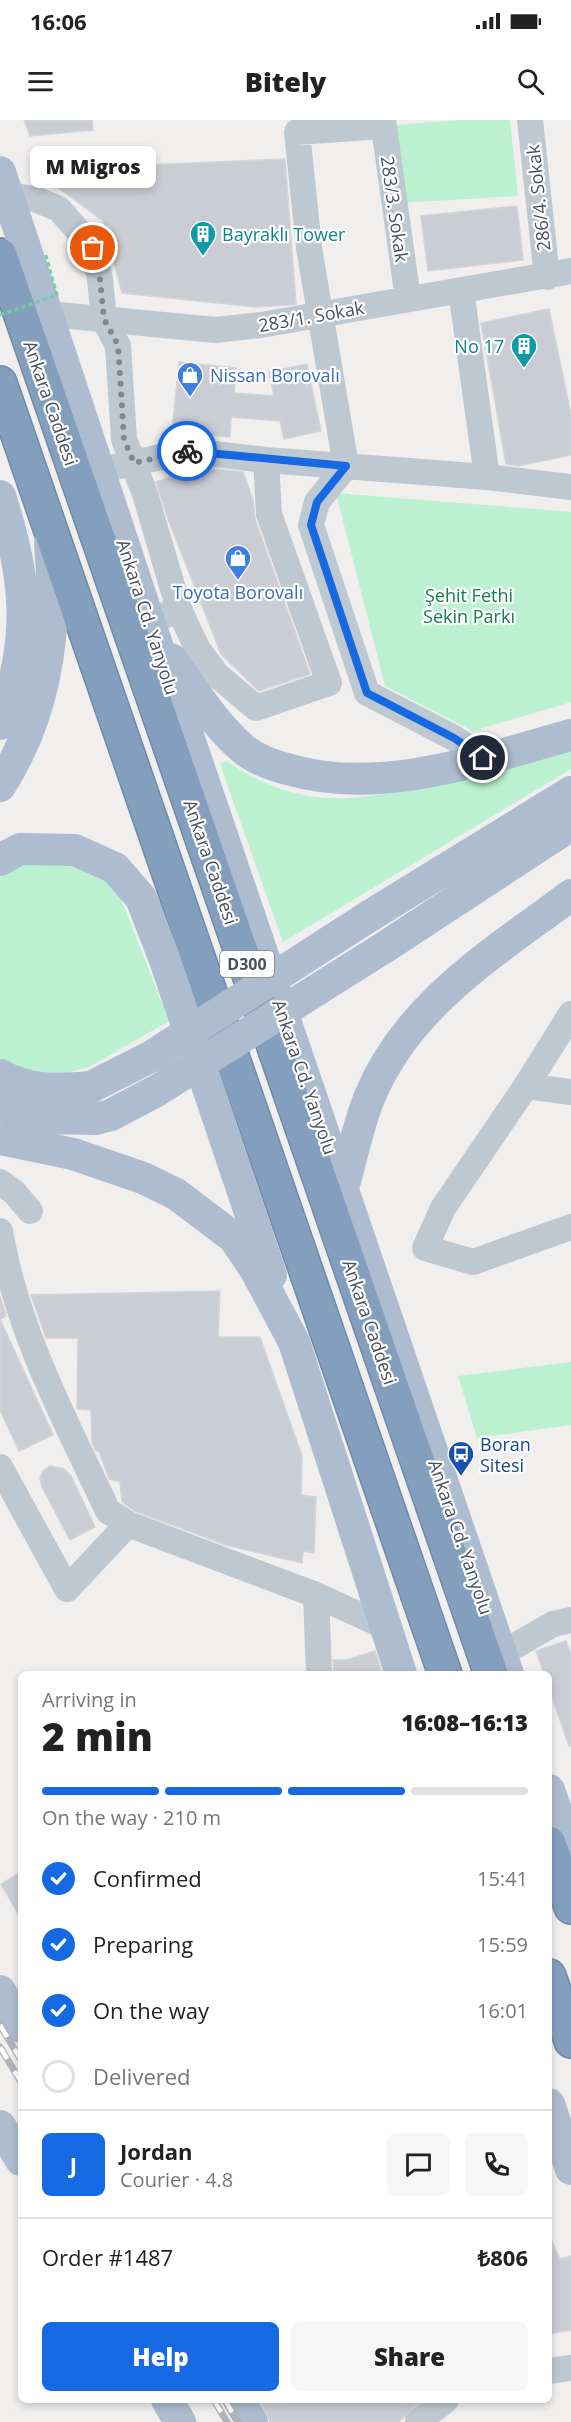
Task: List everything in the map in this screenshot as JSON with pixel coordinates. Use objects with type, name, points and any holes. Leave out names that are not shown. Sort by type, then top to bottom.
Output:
[{"type":"highway","name":"Ankara Caddesi","points":[[0,255],[500,1667]]},
{"type":"highway","name":"D300","points":[[0,383],[444,1671]]},
{"type":"highway","points":[[552,1852],[571,1907]]},
{"type":"highway","points":[[552,1985],[571,2041]]},
{"type":"main road","name":"Ankara Cd. Yanyolu","points":[[4,183],[151,628],[343,1188],[500,1667]]},
{"type":"main road","points":[[0,786],[21,751],[38,705],[49,661],[54,614],[50,545],[16,428]]},
{"type":"main road","points":[[0,496],[11,529],[23,595],[18,670],[0,723]]},
{"type":"main road","points":[[151,628],[216,720],[242,749],[272,765],[311,776],[349,781],[411,775],[571,735]]},
{"type":"main road","points":[[0,1075],[33,1087],[58,1090],[91,1087],[152,1056],[372,915],[571,792]]},
{"type":"main road","points":[[0,1106],[43,1118],[95,1119],[111,1115],[158,1090],[571,825]]},
{"type":"main road","points":[[0,860],[20,849],[75,850],[115,868],[141,898],[165,960],[294,1342],[400,1671]]},
{"type":"main road","points":[[343,1188],[370,1096],[400,1039],[448,988],[571,895]]},
{"type":"main road","points":[[0,1138],[73,1154],[143,1178],[176,1194],[234,1238],[255,1269],[294,1342]]},
{"type":"main road","points":[[552,1799],[571,1853]]},
{"type":"main road","points":[[8,1993],[18,2019]]},
{"type":"main road","points":[[552,2113],[571,2169]]},
{"type":"main road","points":[[0,2126],[18,2155]]},
{"type":"main road","points":[[169,2403],[180,2422]]},
{"type":"main road","points":[[241,2403],[252,2422]]},
{"type":"street","name":"286/4. Sokak","points":[[530,120],[559,274]]},
{"type":"street","name":"283/3. Sokak","points":[[383,123],[408,299]]},
{"type":"street","points":[[383,123],[297,132],[309,248],[346,466],[317,502],[311,525],[367,693],[454,738],[483,758]]},
{"type":"street","points":[[4,183],[59,209],[93,248],[100,279],[104,319],[118,345],[124,439],[134,463],[179,609],[197,648],[217,675],[256,708],[329,683],[269,514],[266,460]]},
{"type":"street","name":"283/1. Sokak","points":[[49,314],[215,330],[319,315],[559,274]]},
{"type":"street","points":[[461,290],[487,477]]},
{"type":"street","points":[[100,470],[189,451],[266,460],[487,477],[571,487]]},
{"type":"street","points":[[151,628],[179,609]]},
{"type":"street","points":[[571,1014],[526,1086],[443,1208],[425,1248],[473,1262],[571,1227]]},
{"type":"street","points":[[526,1086],[571,1092]]},
{"type":"street","points":[[0,1182],[14,1192],[30,1211]]},
{"type":"street","points":[[0,1231],[6,1269],[39,1366],[108,1511],[128,1524],[316,1595],[384,1626]]},
{"type":"street","points":[[0,1467],[68,1589],[128,1524]]},
{"type":"street","points":[[316,1595],[320,1671]]},
{"type":"street","points":[[500,1667],[553,1624],[571,1620]]},
{"type":"street","points":[[552,2371],[571,2368]]},
{"type":"street","points":[[418,2422],[443,2403]]},
{"type":"path","points":[[0,315],[57,295],[45,252]]},
{"type":"green space","points":[[458,120],[510,120],[518,196],[399,203],[383,126]]},
{"type":"green space","name":"Şehit Fethi Sekin Parkı","points":[[336,493],[571,512],[571,702],[473,731],[385,686]]},
{"type":"green space","points":[[571,742],[571,769],[283,942],[220,764],[227,761],[256,779],[285,790],[313,797],[341,798],[399,791]]},
{"type":"green space","points":[[24,858],[77,860],[117,889],[169,1021],[89,1067],[58,1075],[0,1063],[0,867]]},
{"type":"green space","points":[[571,1362],[571,1425],[477,1438],[458,1376]]},
{"type":"building","points":[[24,120],[92,120],[93,130],[30,136]]},
{"type":"building","name":"Bayraklı Tower","points":[[285,159],[296,304],[257,307],[122,293],[103,221],[34,170]]},
{"type":"building","points":[[517,206],[523,260],[428,271],[421,216]]},
{"type":"building","name":"No 17","points":[[549,309],[571,415],[571,455],[518,466],[506,464],[481,323]]},
{"type":"building","points":[[179,362],[236,368],[234,393],[274,396],[269,372],[307,364],[321,431],[284,439],[280,421],[231,417],[230,437],[172,432]]},
{"type":"building","points":[[197,467],[243,472],[253,500],[255,519],[310,674],[259,691],[221,654],[168,519],[156,482]]},
{"type":"building","points":[[220,1291],[218,1337],[260,1337],[302,1456],[301,1495],[316,1497],[314,1553],[303,1551],[302,1563],[226,1545],[135,1511],[122,1502],[120,1482],[109,1479],[99,1451],[96,1451],[92,1443],[91,1410],[77,1409],[78,1338],[46,1338],[31,1295]]},
{"type":"building","points":[[0,1296],[6,1316],[0,1319]]},
{"type":"building","points":[[0,1319],[53,1435],[19,1451],[0,1410]]},
{"type":"building","points":[[50,1466],[64,1469],[71,1476],[95,1527],[70,1540],[42,1487],[40,1478],[43,1471]]},
{"type":"building","points":[[566,1641],[571,1654],[571,1746],[569,1746],[552,1697],[552,1671],[543,1671],[536,1651]]},
{"type":"building","points":[[375,1651],[381,1671],[334,1671],[333,1660],[346,1660]]},
{"type":"building","points":[[18,1874],[18,1914],[1,1884]]},
{"type":"building","points":[[552,2242],[560,2259],[571,2256],[571,2330],[552,2333]]},
{"type":"building","points":[[261,2403],[419,2403],[399,2422],[270,2422]]},
{"type":"railway","points":[[0,2025],[18,2055]]},
{"type":"railway","points":[[0,2047],[18,2077]]},
{"type":"railway","points":[[216,2403],[227,2422]]},
{"type":"railway","points":[[227,2403],[238,2422]]},
{"type":"way so far","points":[[93,248],[100,279],[104,319],[118,345],[124,439],[134,463],[187,451]]},
{"type":"place","name":"M Migros","points":[[93,248]]},
{"type":"place","name":"Bayraklı Tower","points":[[203,257]]},
{"type":"place","name":"No 17","points":[[524,369]]},
{"type":"place","name":"Nissan Borovalı","points":[[190,398]]},
{"type":"place","name":"Toyota Borovalı","points":[[238,581]]},
{"type":"place","name":"Boran Sitesi","points":[[461,1477]]},
{"type":"route","points":[[187,451],[346,466],[317,502],[311,525],[317,549],[367,693],[454,738],[483,758]]}]
